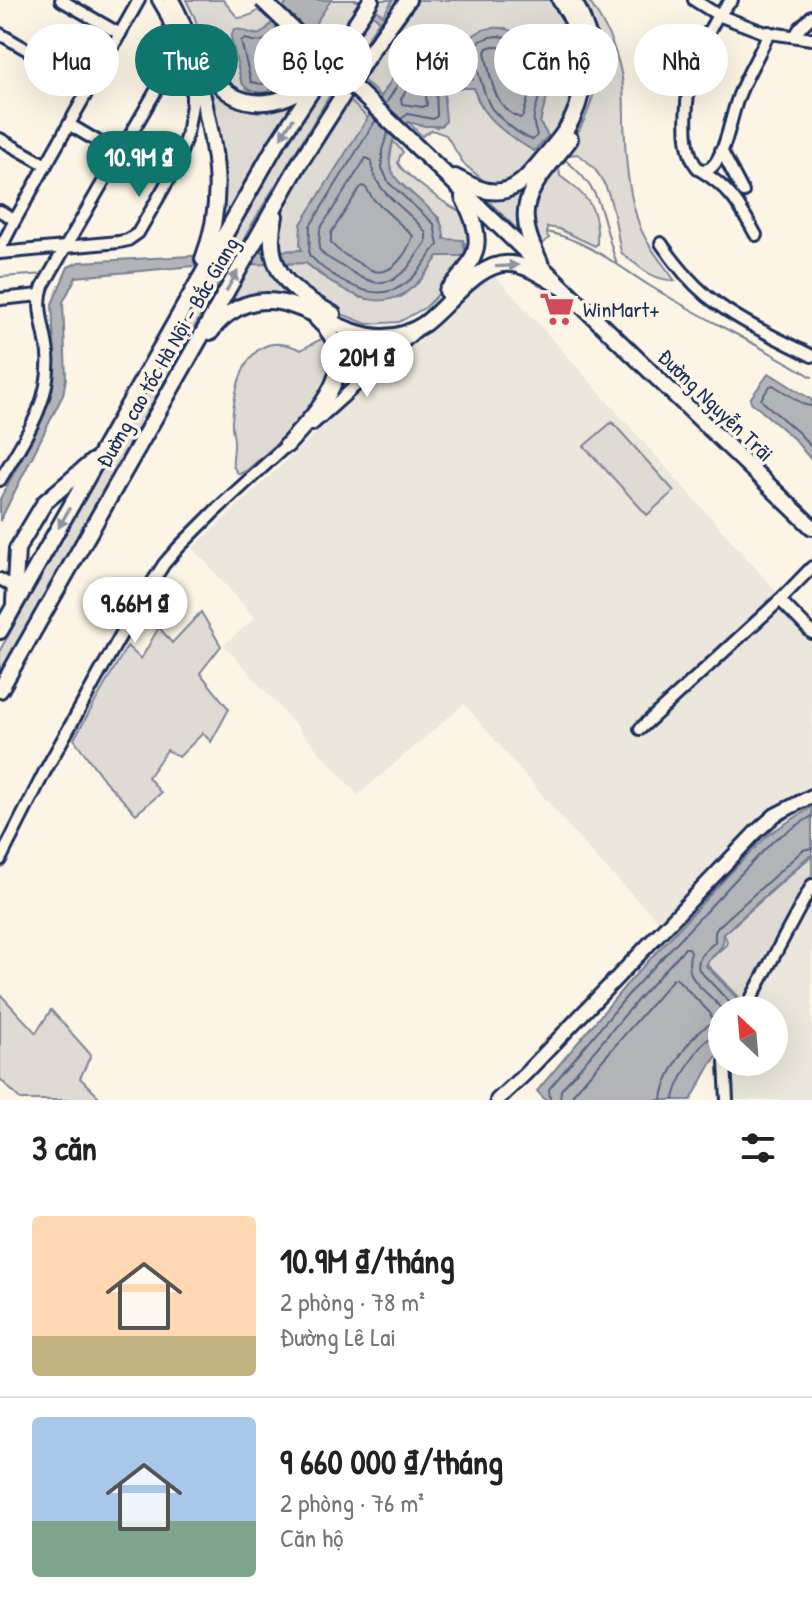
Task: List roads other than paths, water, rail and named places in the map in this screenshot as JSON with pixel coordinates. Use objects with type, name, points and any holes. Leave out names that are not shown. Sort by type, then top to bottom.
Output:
[{"type":"highway","points":[[130,401],[143,365],[203,258],[217,201],[214,145],[189,38],[171,0]]},
{"type":"highway","points":[[181,0],[205,62],[226,91],[255,103],[274,102],[292,96]]},
{"type":"highway","name":"Đường Nguyễn Trãi","points":[[262,0],[812,527]]},
{"type":"highway","name":"Đường cao tốc Hà Nội - Bắc Giang","points":[[354,24],[370,0]]},
{"type":"highway","name":"Đường cao tốc Hà Nội - Bắc Giang","points":[[0,690],[299,164],[373,48],[410,0]]},
{"type":"highway","points":[[440,169],[489,192],[506,191],[529,175],[561,137],[580,97],[584,67],[577,30],[560,0]]},
{"type":"highway","points":[[541,266],[526,224],[527,205],[539,179],[580,124],[592,73],[588,34],[573,0]]},
{"type":"highway","name":"Đường cao tốc Hà Nội - Bắc Giang","points":[[0,631],[274,148],[308,96]]},
{"type":"highway","points":[[342,97],[274,218],[271,237],[273,254],[282,275],[293,289],[343,319],[363,326],[388,328],[405,324],[429,310],[461,277],[475,251],[475,224],[457,186]]},
{"type":"highway","points":[[111,495],[134,468],[215,325],[244,305],[267,300],[288,303],[346,329],[371,336],[396,336],[423,325],[483,271],[493,266],[507,263],[521,266],[562,287]]},
{"type":"highway","points":[[287,445],[316,413],[335,384],[338,358],[335,345],[327,328],[311,313]]},
{"type":"highway","points":[[13,608],[17,549],[45,502],[99,455]]},
{"type":"main road","points":[[497,1100],[756,832],[775,815],[812,796]]},
{"type":"main road","points":[[507,1100],[525,1074]]},
{"type":"street","points":[[61,0],[120,34],[139,0]]},
{"type":"street","points":[[158,0],[170,24]]},
{"type":"street","points":[[694,0],[718,15],[769,32],[812,39]]},
{"type":"street","points":[[732,0],[718,15],[695,60],[687,102],[689,150],[695,165],[732,194],[756,235]]},
{"type":"street","points":[[795,36],[812,16]]},
{"type":"street","points":[[700,170],[713,166],[721,150],[742,87],[769,32]]},
{"type":"street","points":[[0,34],[24,48]]},
{"type":"street","points":[[85,96],[0,251],[62,254],[128,240],[143,226],[180,158],[192,109],[192,96]]},
{"type":"street","points":[[0,480],[39,411],[46,389],[48,354],[40,305],[42,291],[153,96]]},
{"type":"street","points":[[70,125],[119,154]]},
{"type":"street","points":[[0,139],[46,165]]},
{"type":"street","points":[[721,150],[743,192]]},
{"type":"street","points":[[0,211],[15,220]]},
{"type":"street","points":[[661,243],[706,295],[732,313],[812,356]]},
{"type":"street","points":[[0,299],[42,291]]},
{"type":"street","points":[[0,860],[44,773],[137,606],[178,548],[287,445],[423,325]]},
{"type":"street","points":[[640,729],[812,567]]},
{"type":"street","points":[[0,579],[15,588]]},
{"type":"street","points":[[780,600],[812,633]]},
{"type":"street","points":[[753,996],[812,885]]},
{"type":"street","points":[[726,1076],[727,1100]]},
{"type":"water","points":[[289,0],[331,0],[315,24],[271,24]]},
{"type":"water","points":[[356,0],[366,0],[393,24],[388,24],[388,29]]},
{"type":"water","points":[[494,28],[494,96],[547,96],[540,123],[548,136],[534,151],[506,132],[490,117],[478,99],[478,33]]},
{"type":"water","points":[[238,30],[254,33],[254,91],[243,85],[238,68]]},
{"type":"water","points":[[388,86],[388,96],[444,96],[446,121],[441,126],[408,122],[393,140],[391,167],[405,188],[436,215],[444,239],[463,240],[463,256],[438,256],[408,291],[392,299],[376,300],[343,289],[306,263],[194,266],[76,277],[63,302],[66,378],[63,395],[0,521],[0,499],[32,439],[52,388],[55,364],[52,304],[68,267],[79,262],[302,250],[301,224]]},
{"type":"water","points":[[769,373],[812,400],[812,461],[794,439],[751,402],[750,399]]},
{"type":"water","points":[[812,807],[812,857],[809,856],[723,934],[723,944],[708,961],[706,966],[735,996],[708,996],[708,1069],[691,1100],[545,1100],[537,1091],[627,984],[769,834]]},
{"type":"waterway","points":[[564,159],[578,171],[595,195],[617,264]]},
{"type":"waterway","points":[[547,232],[588,247],[670,298],[812,377]]},
{"type":"waterway","points":[[0,277],[47,274]]},
{"type":"place","name":"WinMart+","points":[[557,309]]}]
